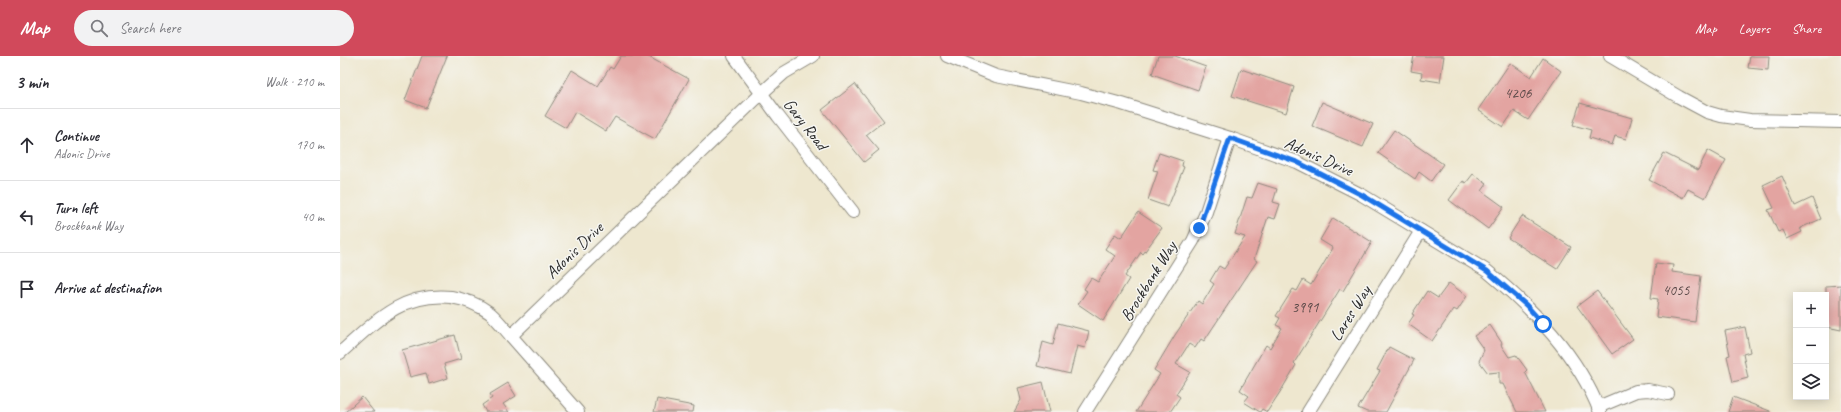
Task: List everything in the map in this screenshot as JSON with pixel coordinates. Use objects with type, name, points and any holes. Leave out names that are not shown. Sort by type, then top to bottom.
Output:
[{"type":"street","name":"Gary Road","points":[[734,56],[778,116],[853,212]]},
{"type":"street","name":"Adonis Drive","points":[[511,336],[762,93],[784,73],[813,56]]},
{"type":"street","name":"Adonis Drive","points":[[947,56],[996,76],[1102,98],[1230,138],[1319,172],[1362,195],[1487,271],[1526,305],[1575,364],[1588,386],[1599,410]]},
{"type":"street","points":[[1610,56],[1707,112],[1721,116],[1750,120],[1841,122]]},
{"type":"street","name":"Brockbank Way","points":[[1085,412],[1193,241],[1205,214],[1230,138]]},
{"type":"street","name":"Lares Way","points":[[1310,411],[1421,231]]},
{"type":"street","points":[[340,353],[395,307],[415,299],[428,297],[454,298],[479,306],[490,314],[578,412]]},
{"type":"street","points":[[1599,410],[1636,391],[1648,390],[1668,394]]},
{"type":"building","points":[[422,56],[447,56],[426,108],[405,100]]},
{"type":"building","points":[[621,56],[647,56],[689,79],[655,139],[615,117],[606,131],[575,112],[566,128],[545,116],[572,70],[598,86],[610,67],[613,69]]},
{"type":"building","points":[[1158,56],[1175,56],[1206,67],[1198,90],[1152,74]]},
{"type":"building","points":[[1414,56],[1444,56],[1440,82],[1421,79],[1422,73],[1411,71]]},
{"type":"building","points":[[1750,56],[1769,56],[1768,70],[1748,68]]},
{"type":"building","points":[[1543,58],[1561,71],[1528,120],[1514,111],[1503,127],[1478,110],[1510,63],[1531,77]]},
{"type":"building","points":[[1241,69],[1294,87],[1286,113],[1232,96]]},
{"type":"building","points":[[855,84],[884,121],[866,135],[879,150],[864,162],[822,110]]},
{"type":"building","points":[[1322,102],[1373,124],[1363,147],[1312,126]]},
{"type":"building","points":[[1580,103],[1632,118],[1626,139],[1615,136],[1612,145],[1589,138],[1591,130],[1573,125]]},
{"type":"building","points":[[1394,130],[1443,164],[1431,181],[1419,172],[1415,179],[1378,153]]},
{"type":"building","points":[[1708,150],[1726,160],[1705,198],[1688,189],[1683,198],[1649,180],[1664,153],[1698,170]]},
{"type":"building","points":[[1159,153],[1183,161],[1182,166],[1184,167],[1168,207],[1148,200],[1158,171],[1153,170]]},
{"type":"building","points":[[1473,174],[1487,184],[1482,191],[1504,207],[1488,229],[1449,200],[1463,181],[1466,183]]},
{"type":"building","points":[[1782,176],[1795,206],[1812,198],[1821,219],[1800,228],[1802,232],[1787,239],[1783,230],[1778,232],[1768,210],[1774,208],[1763,185]]},
{"type":"building","points":[[1258,183],[1277,189],[1273,202],[1280,204],[1275,219],[1268,217],[1254,259],[1257,261],[1204,341],[1201,339],[1195,348],[1189,344],[1176,364],[1190,372],[1176,394],[1180,397],[1170,412],[1136,412],[1160,374],[1154,370],[1175,335],[1198,301],[1202,304],[1214,284],[1210,281],[1219,266],[1224,269],[1245,237],[1235,234],[1247,197],[1252,198]]},
{"type":"building","points":[[1138,212],[1162,228],[1143,254],[1141,252],[1125,276],[1129,279],[1103,321],[1078,304],[1087,291],[1084,289],[1091,278],[1098,282],[1115,256],[1105,249],[1115,234],[1121,238]]},
{"type":"building","points":[[1522,216],[1571,247],[1557,269],[1508,238]]},
{"type":"building","points":[[1333,218],[1372,242],[1343,291],[1340,289],[1294,363],[1296,365],[1267,412],[1262,409],[1260,412],[1244,402],[1249,396],[1240,390],[1266,345],[1270,348],[1282,328],[1276,325],[1280,318],[1276,316],[1293,289],[1297,291],[1303,280],[1311,285],[1333,248],[1320,240]]},
{"type":"building","points":[[1656,263],[1673,265],[1672,272],[1701,276],[1695,322],[1656,317],[1658,299],[1651,298]]},
{"type":"building","points":[[1449,283],[1467,296],[1457,311],[1454,309],[1432,341],[1408,324],[1414,315],[1412,314],[1427,291],[1438,298]]},
{"type":"building","points":[[1841,285],[1841,330],[1829,327],[1829,292],[1826,292],[1826,286]]},
{"type":"building","points":[[1597,291],[1633,339],[1612,354],[1577,306]]},
{"type":"building","points":[[1058,323],[1089,331],[1085,348],[1077,346],[1070,374],[1037,366],[1043,342],[1053,345]]},
{"type":"building","points":[[1490,325],[1509,357],[1516,355],[1527,370],[1525,372],[1545,412],[1517,412],[1503,384],[1499,384],[1499,372],[1488,373],[1479,361],[1484,350],[1474,336]]},
{"type":"building","points":[[1745,327],[1750,352],[1743,354],[1748,378],[1733,382],[1727,356],[1730,355],[1725,331]]},
{"type":"building","points":[[455,335],[461,359],[444,364],[448,378],[429,384],[426,373],[410,377],[402,350]]},
{"type":"building","points":[[1389,347],[1414,360],[1386,412],[1367,412],[1358,408],[1380,371],[1377,370]]},
{"type":"building","points":[[1043,382],[1050,412],[1014,412],[1021,400],[1018,388]]},
{"type":"building","points":[[508,383],[516,396],[503,404],[509,412],[486,412],[482,405],[492,398],[490,394]]},
{"type":"building","points":[[362,397],[374,412],[345,412]]},
{"type":"building","points":[[1733,397],[1770,411],[1770,412],[1728,412]]},
{"type":"building","points":[[657,399],[694,406],[693,412],[654,412]]},
{"type":"route","points":[[1199,228],[1230,138],[1297,162],[1362,195],[1487,271],[1526,305],[1543,324]]}]
